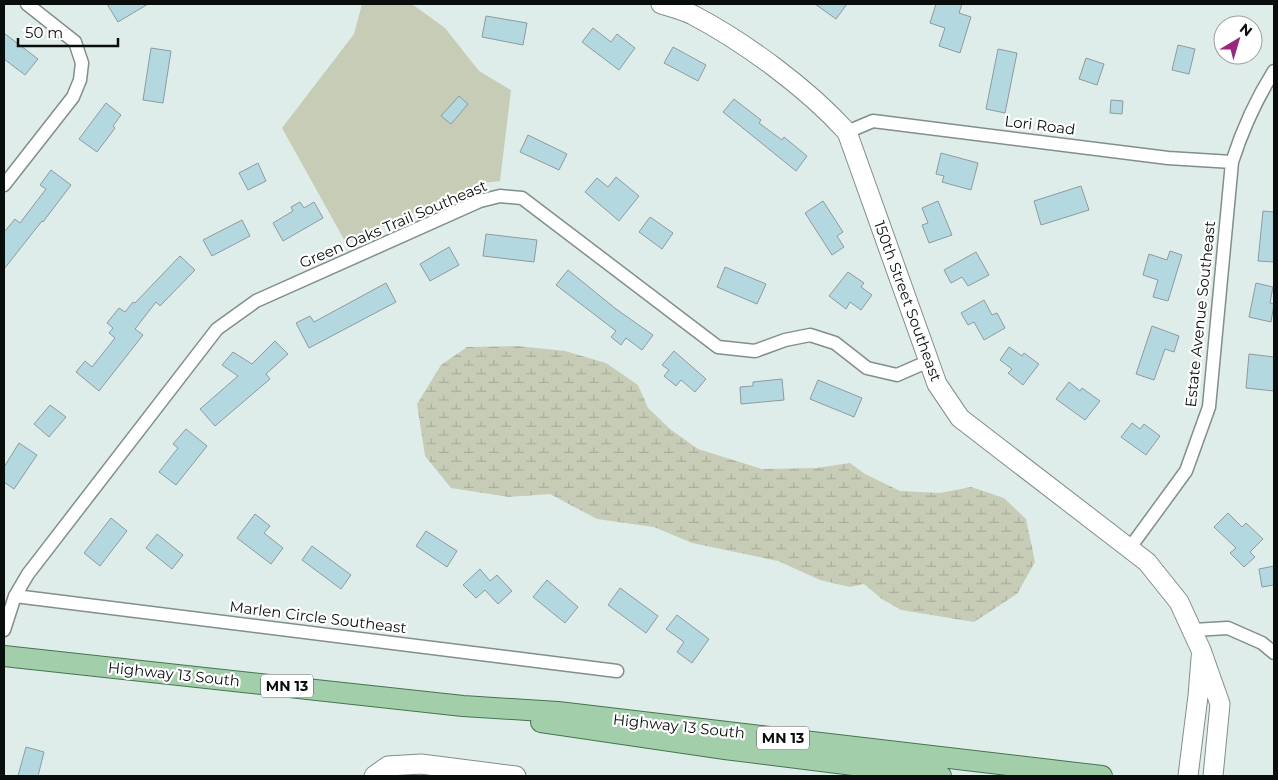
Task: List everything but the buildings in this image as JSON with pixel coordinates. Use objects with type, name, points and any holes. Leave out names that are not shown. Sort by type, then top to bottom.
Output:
[{"type":"main road","name":"Highway 13 South","points":[[4,656],[463,706],[568,713],[1102,776]]},
{"type":"main road","name":"Highway 13 South","points":[[463,706],[556,725],[725,749],[941,776]]},
{"type":"street","points":[[4,185],[73,97],[80,80],[82,63],[75,42],[28,4]]},
{"type":"street","name":"150th Street Southeast","points":[[660,4],[692,14],[743,46],[799,86],[847,132],[937,384],[960,418],[1147,562],[1179,602],[1202,650],[1220,704],[1213,776]]},
{"type":"street","name":"Estate Avenue Southeast","points":[[1129,549],[1186,471],[1209,407],[1232,162],[1253,107],[1274,71]]},
{"type":"street","name":"Lori Road","points":[[847,132],[873,121],[1168,158],[1232,162]]},
{"type":"street","name":"Green Oaks Trail Southeast","points":[[4,630],[15,596],[28,574],[217,329],[256,302],[480,201],[500,196],[522,198],[718,346],[755,351],[785,340],[810,335],[835,343],[867,368],[897,375],[929,361]]},
{"type":"street","name":"Marlen Circle Southeast","points":[[15,596],[617,671]]},
{"type":"street","points":[[1192,630],[1228,628],[1262,643],[1274,653]]},
{"type":"street","points":[[1188,776],[1202,650]]},
{"type":"street","points":[[374,776],[388,766],[420,764],[516,776]]},
{"type":"green space","points":[[362,4],[412,4],[445,28],[479,71],[511,90],[500,181],[482,183],[346,243],[282,128],[354,34]]},
{"type":"green space","points":[[518,346],[565,351],[606,363],[638,385],[648,408],[670,429],[698,449],[762,469],[816,468],[850,463],[865,474],[900,491],[940,493],[971,487],[1004,498],[1026,519],[1035,562],[1017,594],[974,622],[901,610],[882,599],[864,584],[850,587],[820,580],[778,561],[692,543],[654,527],[597,519],[550,494],[509,497],[451,488],[425,456],[417,404],[441,365],[467,347]]}]
